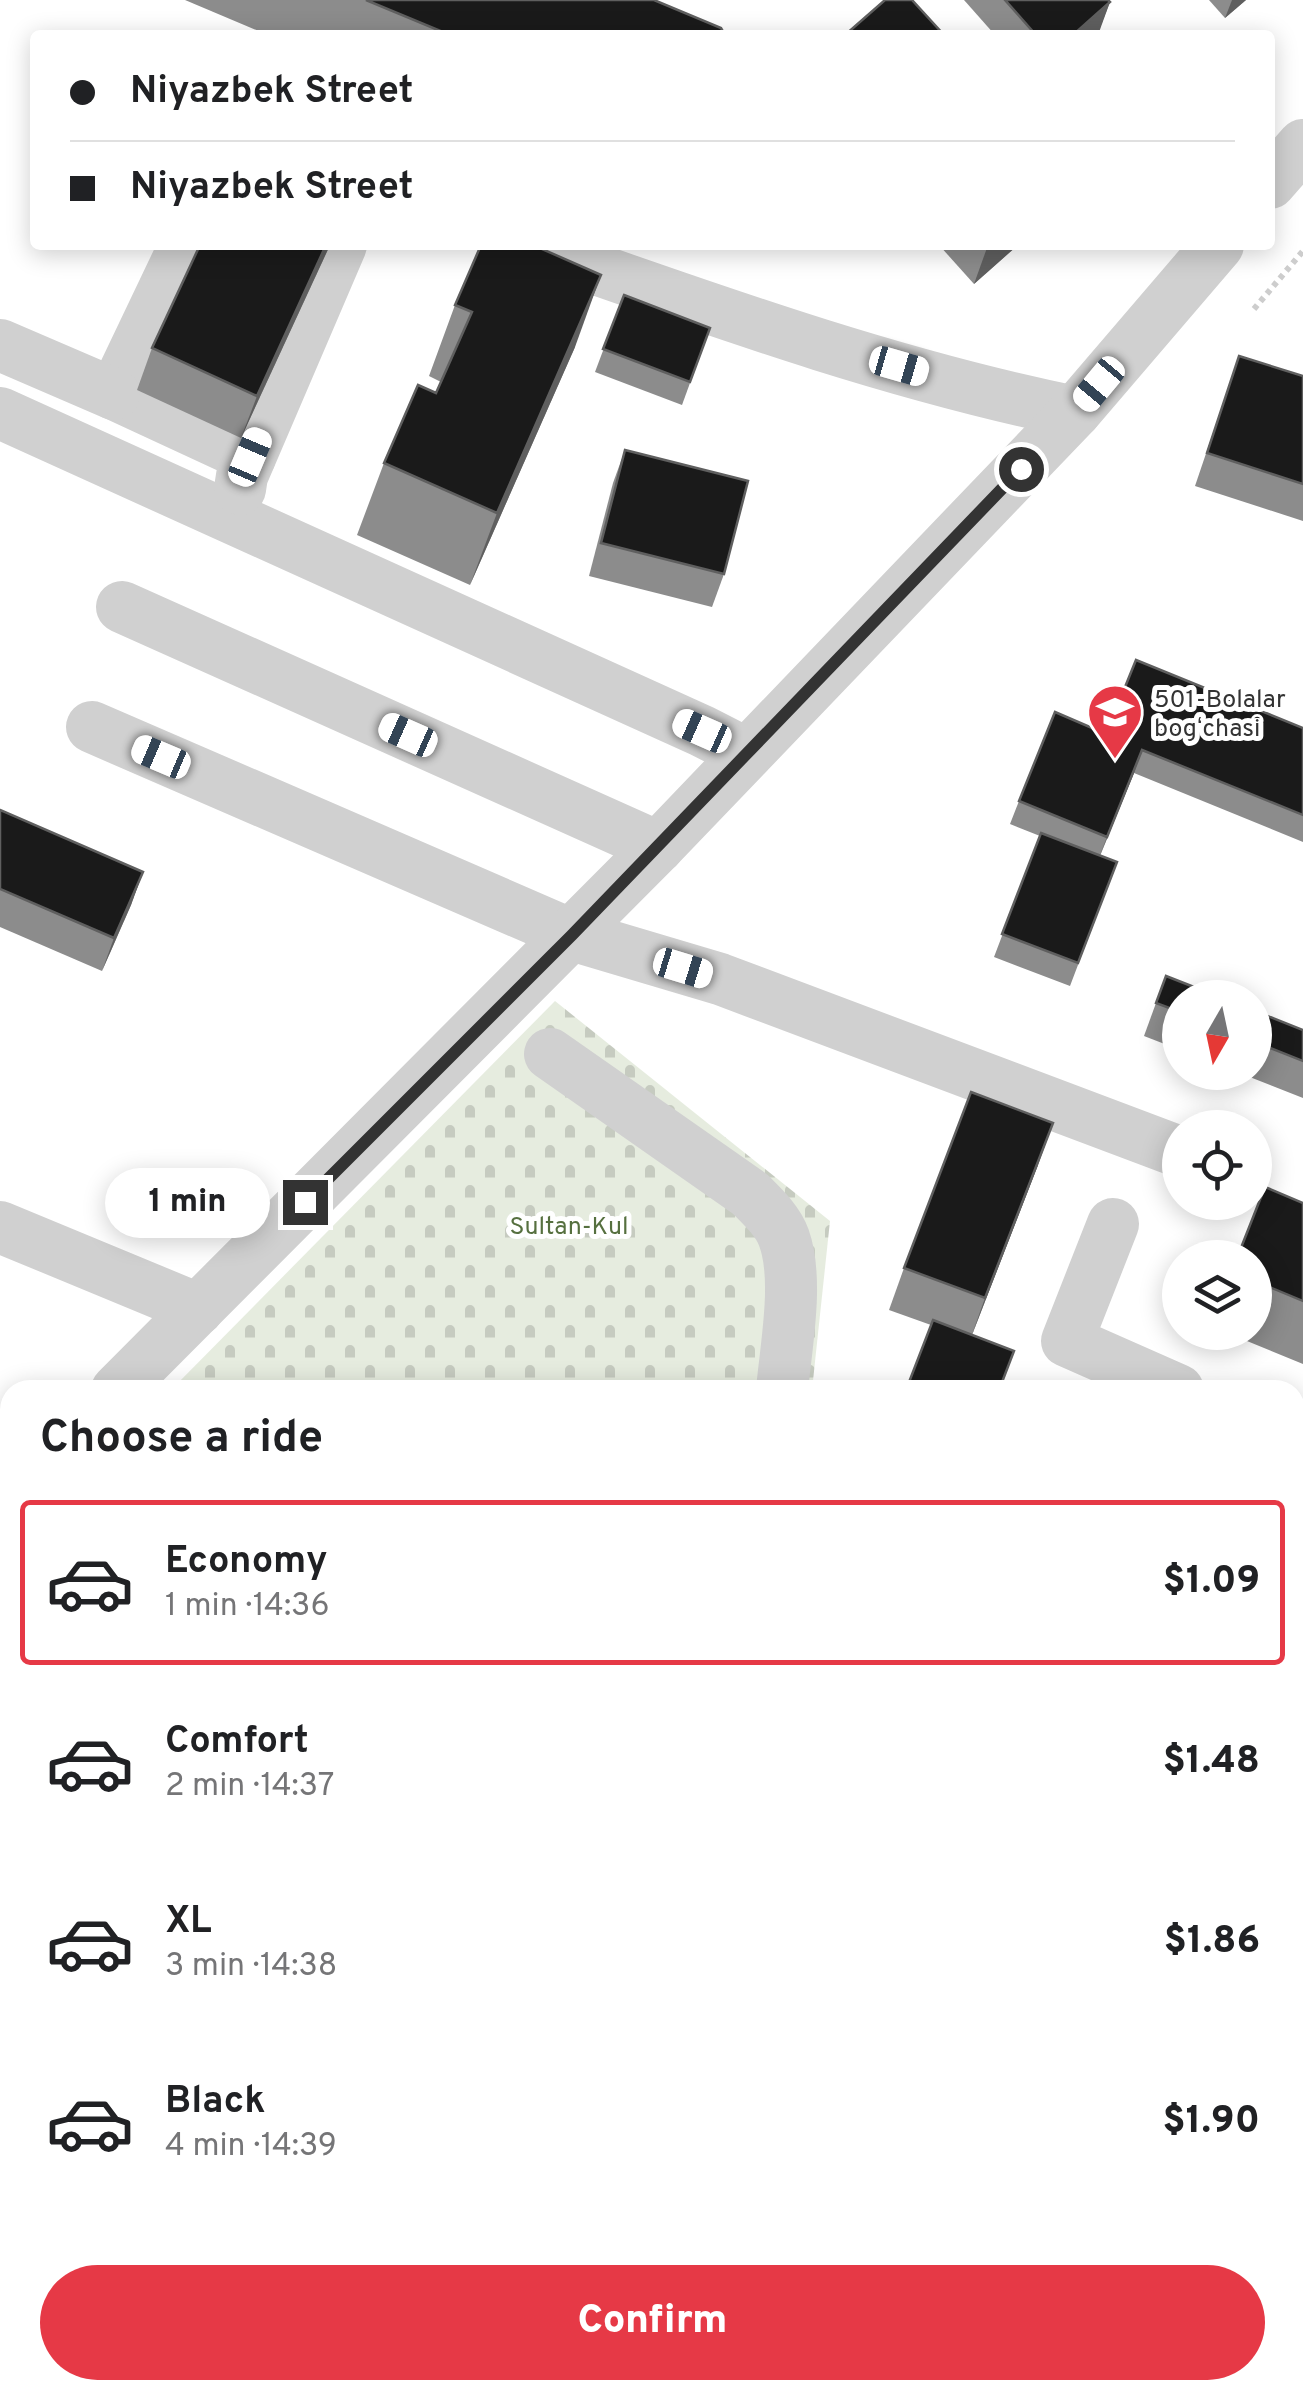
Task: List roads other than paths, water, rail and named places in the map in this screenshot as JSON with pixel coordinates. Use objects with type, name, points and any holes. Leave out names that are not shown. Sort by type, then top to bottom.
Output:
[{"type":"street","points":[[1275,177],[1303,144]]},
{"type":"street","points":[[114,394],[183,250]]},
{"type":"street","points":[[244,525],[238,499],[250,457],[339,250]]},
{"type":"street","points":[[541,250],[754,324],[1008,398],[1076,412]]},
{"type":"street","points":[[127,1380],[658,847],[1076,412],[1214,250]]},
{"type":"street","points":[[0,344],[250,457]]},
{"type":"street","points":[[0,413],[747,754]]},
{"type":"street","points":[[122,608],[658,847]]},
{"type":"street","points":[[92,727],[572,935],[720,979],[1162,1145]]},
{"type":"street","points":[[550,1054],[750,1194],[770,1214],[784,1237],[789,1261],[783,1380]]},
{"type":"street","points":[[1113,1224],[1068,1341],[1101,1374],[1130,1380]]},
{"type":"street","points":[[0,1227],[198,1309]]},
{"type":"place","name":"501-Bolalar bogʻchasi","points":[[1115,761]]},
{"type":"park label","name":"Sultan-Kul","points":[[569,1225]]}]
